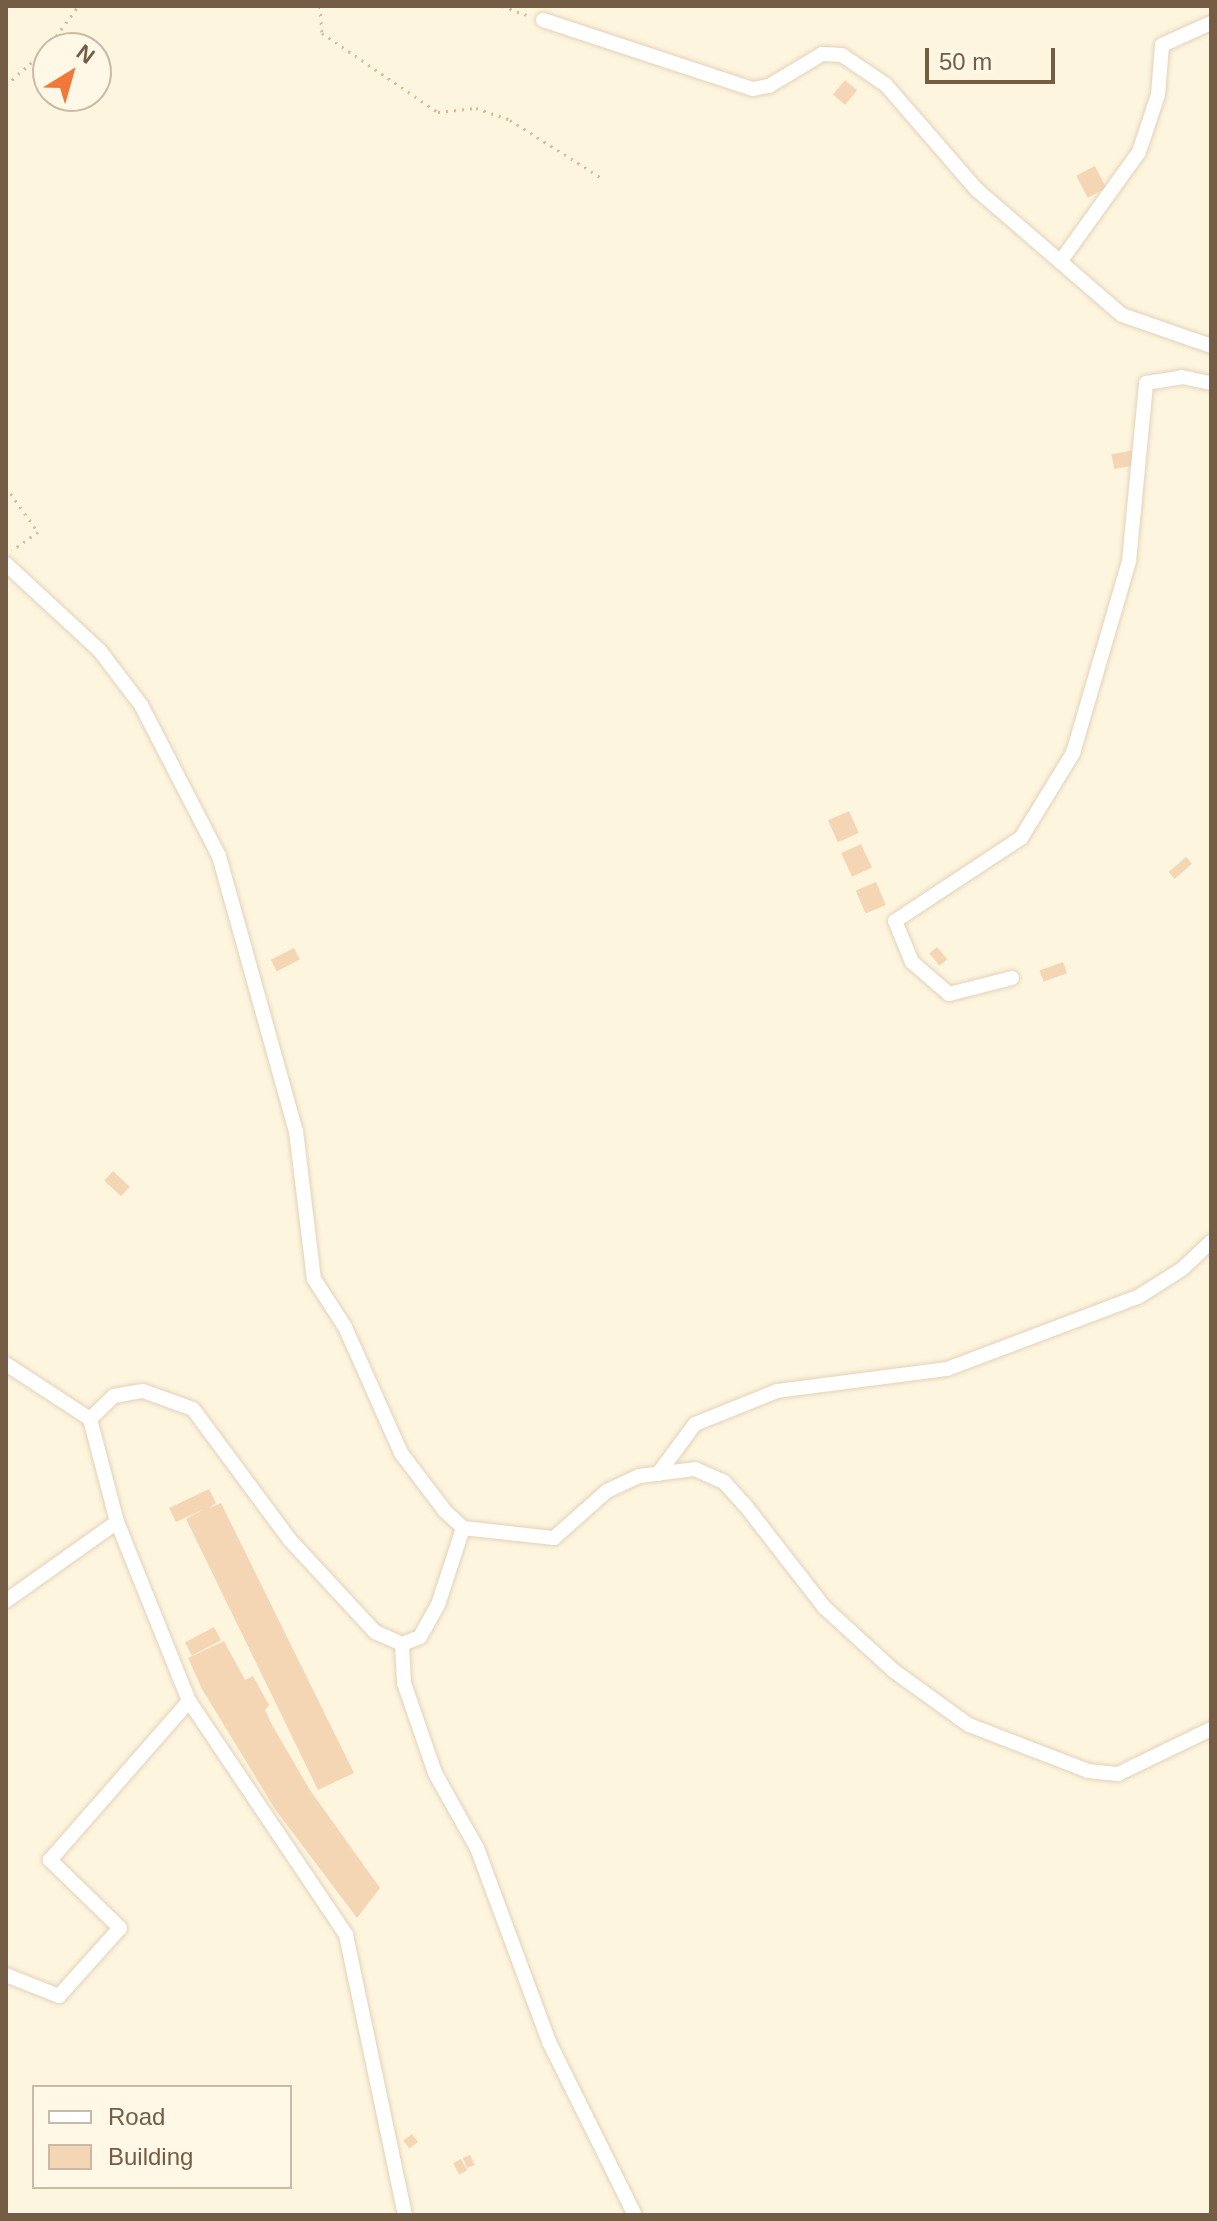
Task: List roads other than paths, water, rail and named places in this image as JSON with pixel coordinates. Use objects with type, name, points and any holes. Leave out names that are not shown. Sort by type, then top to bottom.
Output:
[{"type":"street","points":[[543,20],[753,89],[769,86],[822,54],[842,55],[886,85],[976,189],[1122,315],[1211,346]]},
{"type":"street","points":[[1060,262],[1139,152],[1158,95],[1162,45],[1211,23]]},
{"type":"street","points":[[1012,978],[949,994],[912,962],[895,921],[1021,838],[1073,753],[1129,561],[1146,383],[1182,377],[1211,383]]},
{"type":"street","points":[[6,564],[100,651],[141,705],[219,856],[296,1131],[314,1279],[345,1327],[401,1453],[463,1528],[554,1538],[607,1491],[639,1476],[695,1469],[724,1482],[824,1607],[894,1671],[969,1725],[1088,1771],[1118,1774],[1211,1729]]},
{"type":"street","points":[[658,1474],[695,1424],[777,1391],[947,1369],[1138,1297],[1182,1269],[1211,1242]]},
{"type":"street","points":[[6,1364],[90,1419],[117,1522],[189,1701],[346,1935],[405,2215]]},
{"type":"street","points":[[90,1419],[114,1396],[143,1391],[193,1409],[290,1540],[375,1632],[402,1644],[420,1637],[438,1605],[463,1528]]},
{"type":"street","points":[[6,1601],[117,1522]]},
{"type":"street","points":[[402,1644],[404,1683],[435,1773],[477,1848],[549,2042],[635,2215]]},
{"type":"street","points":[[6,1975],[59,1996],[120,1928],[50,1860],[189,1701]]}]
